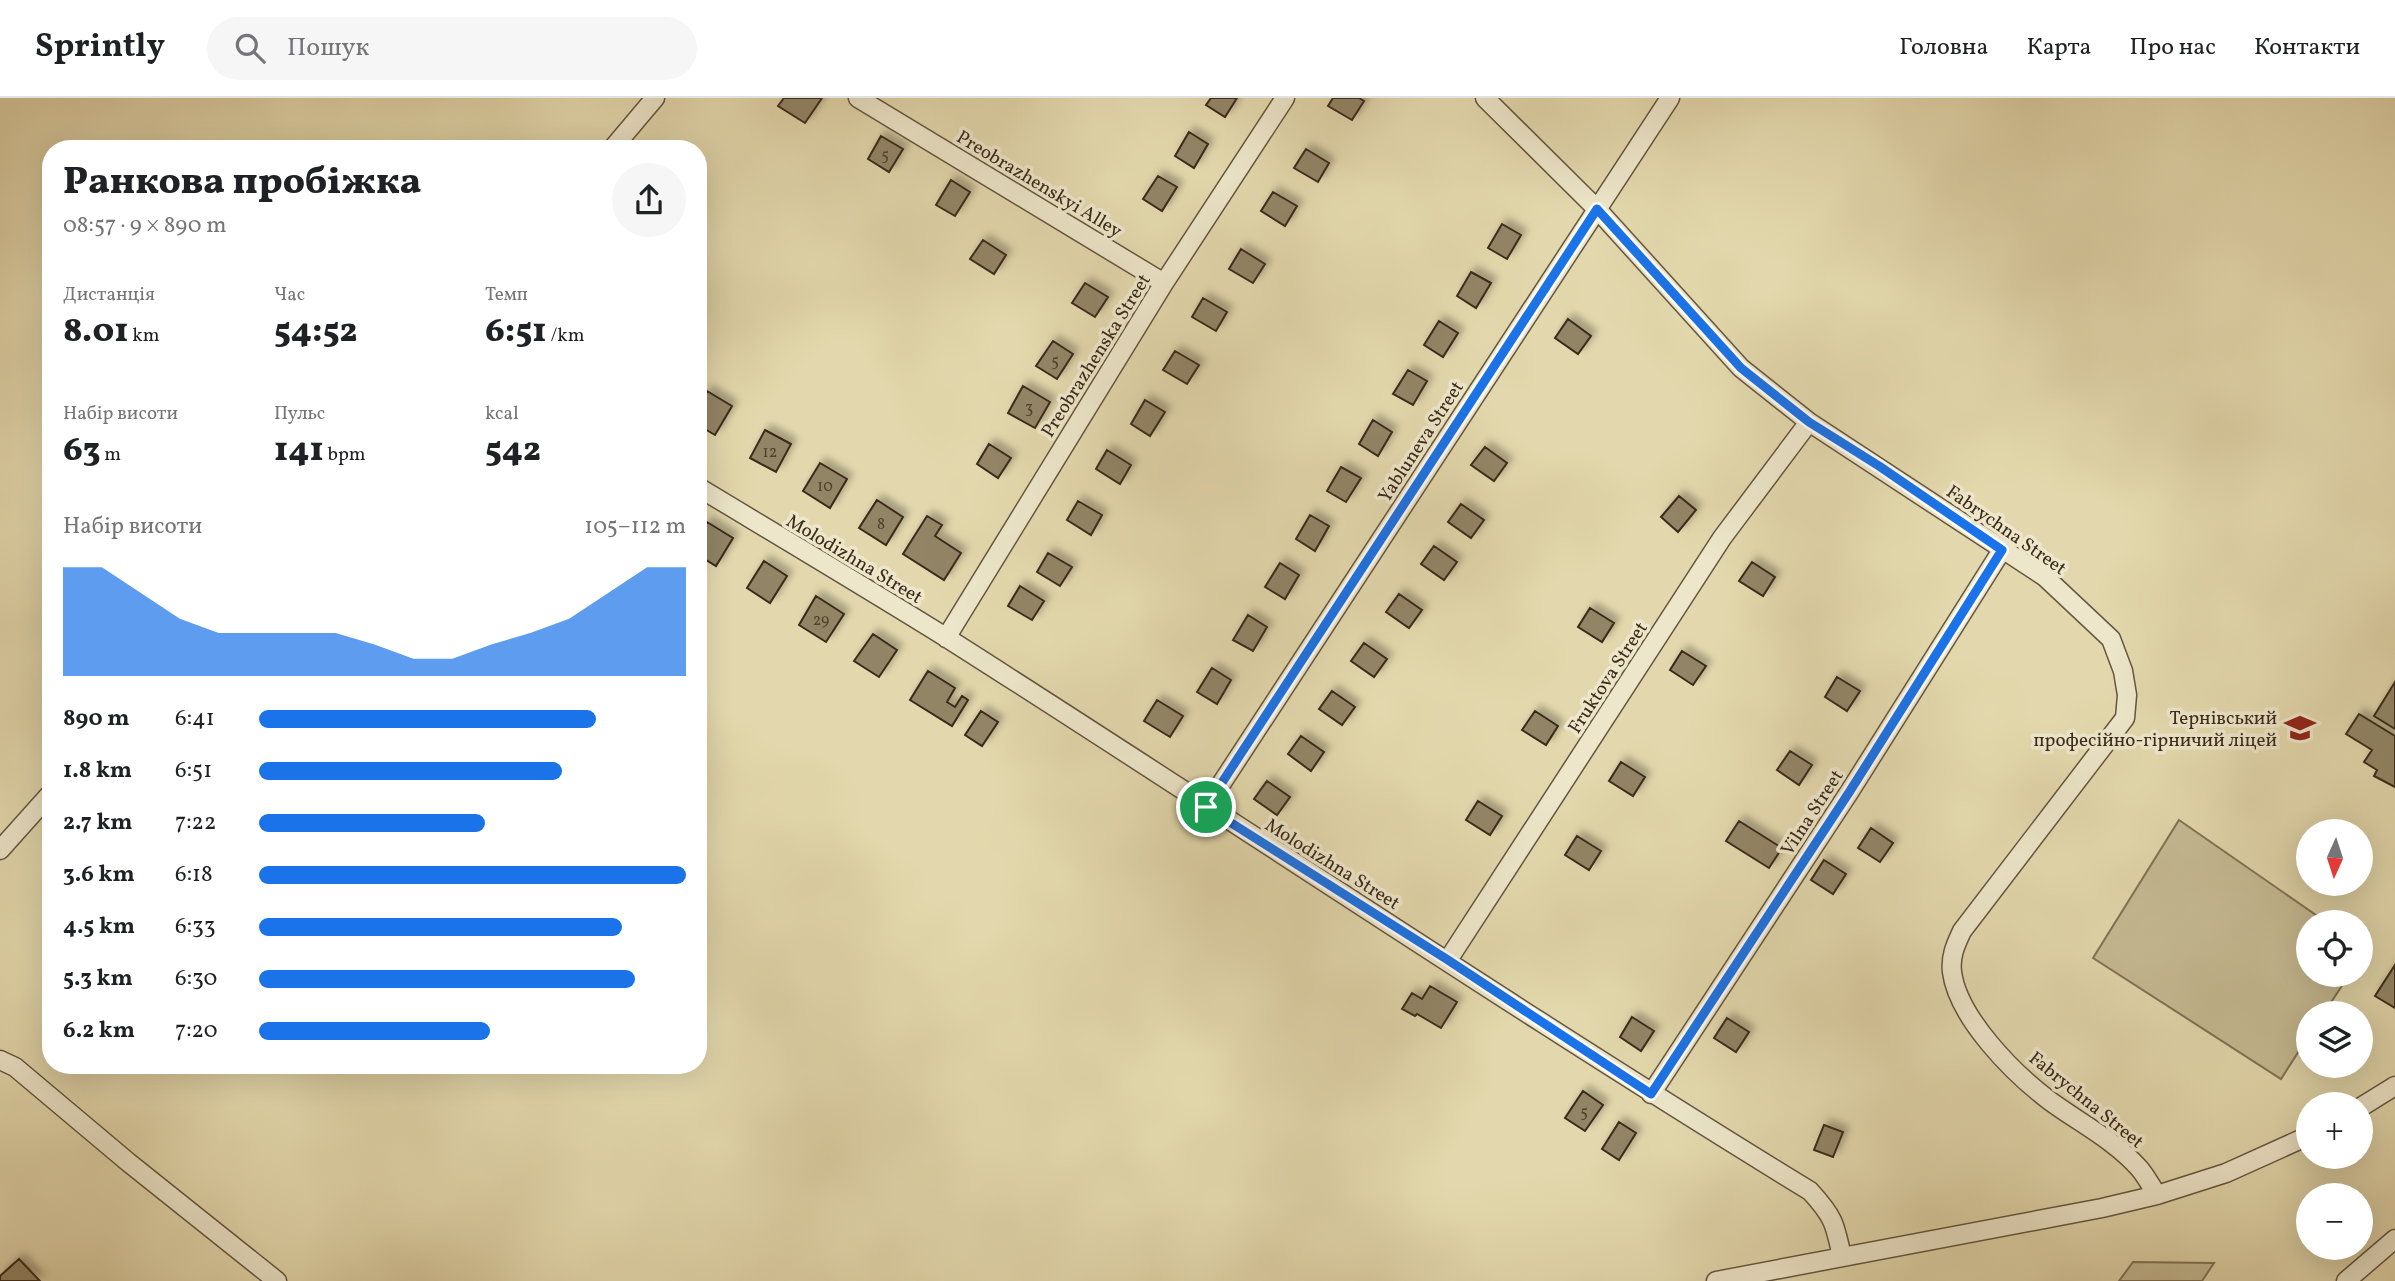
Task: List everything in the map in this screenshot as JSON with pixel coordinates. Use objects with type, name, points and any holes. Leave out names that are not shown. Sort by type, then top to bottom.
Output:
[{"type":"street","points":[[619,140],[654,98]]},
{"type":"street","name":"Preobrazhenskyi Alley","points":[[858,98],[1164,283]]},
{"type":"street","name":"Preobrazhenska Street","points":[[946,638],[1164,283],[1285,98]]},
{"type":"street","name":"Fabrychna Street","points":[[1485,98],[1597,209],[1741,368],[1809,422],[2045,577],[2111,639],[2123,671],[2127,695],[2125,718],[1962,931],[1953,950],[1951,970],[1955,988],[1964,1006],[2007,1062],[2049,1100],[2113,1144],[2140,1169],[2157,1195]]},
{"type":"street","name":"Yabluneva Street","points":[[1206,807],[1670,98]]},
{"type":"street","name":"Fruktova Street","points":[[1448,960],[1723,538],[1809,422]]},
{"type":"street","name":"Molodizhna Street","points":[[707,492],[946,638],[1448,960],[1651,1094],[1810,1191],[1829,1211],[1842,1257]]},
{"type":"street","name":"Vilna Street","points":[[1651,1094],[1850,791],[2002,550]]},
{"type":"street","points":[[0,850],[42,803]]},
{"type":"street","points":[[0,1060],[15,1067],[277,1281]]},
{"type":"street","points":[[2373,1100],[2395,1087]]},
{"type":"street","points":[[1716,1281],[2102,1208],[2157,1195],[2226,1172],[2296,1141]]},
{"type":"street","points":[[2346,1281],[2395,1239]]},
{"type":"shaded area","points":[[2179,820],[2309,910],[2296,910],[2296,987],[2341,987],[2332,1001],[2296,1001],[2296,1056],[2281,1079],[2093,958]]},
{"type":"shaded area","points":[[2133,1262],[2214,1263],[2202,1281],[2119,1281]]},
{"type":"building","points":[[784,98],[822,98],[805,123],[778,106]]},
{"type":"building","points":[[1211,98],[1237,98],[1225,117],[1206,105]]},
{"type":"building","points":[[1333,98],[1359,98],[1364,101],[1352,120],[1328,106]]},
{"type":"building","points":[[1189,132],[1208,144],[1194,168],[1175,156]]},
{"type":"building","points":[[881,136],[903,149],[889,172],[868,159]]},
{"type":"building","points":[[1306,149],[1329,163],[1318,182],[1294,168]]},
{"type":"building","points":[[1158,176],[1177,187],[1162,211],[1143,199]]},
{"type":"building","points":[[951,180],[970,192],[955,216],[936,205]]},
{"type":"building","points":[[1273,192],[1297,206],[1285,226],[1261,211]]},
{"type":"building","points":[[1502,224],[1521,235],[1507,259],[1488,248]]},
{"type":"building","points":[[983,240],[1006,255],[994,274],[970,259]]},
{"type":"building","points":[[1241,249],[1265,264],[1253,283],[1229,269]]},
{"type":"building","points":[[1471,272],[1491,283],[1476,308],[1457,296]]},
{"type":"building","points":[[1085,283],[1108,297],[1095,317],[1072,303]]},
{"type":"building","points":[[1203,298],[1227,312],[1216,331],[1192,317]]},
{"type":"building","points":[[1568,319],[1591,336],[1578,354],[1555,338]]},
{"type":"building","points":[[1439,321],[1458,333],[1443,357],[1424,345]]},
{"type":"building","points":[[1053,341],[1073,354],[1057,379],[1036,366]]},
{"type":"building","points":[[1175,351],[1199,365],[1187,384],[1163,370]]},
{"type":"building","points":[[1408,370],[1427,381],[1413,405],[1393,394]]},
{"type":"building","points":[[1023,386],[1050,402],[1035,428],[1008,413]]},
{"type":"building","points":[[707,391],[732,406],[715,435],[707,430]]},
{"type":"building","points":[[1145,400],[1165,412],[1150,436],[1131,424]]},
{"type":"building","points":[[1373,420],[1392,432],[1378,456],[1359,444]]},
{"type":"building","points":[[765,430],[791,444],[776,472],[750,458]]},
{"type":"building","points":[[989,444],[1011,458],[998,478],[977,464]]},
{"type":"building","points":[[1485,447],[1507,463],[1494,481],[1471,465]]},
{"type":"building","points":[[1107,450],[1131,465],[1120,484],[1096,469]]},
{"type":"building","points":[[820,463],[847,479],[830,508],[803,491]]},
{"type":"building","points":[[1341,467],[1361,478],[1346,502],[1327,491]]},
{"type":"building","points":[[1679,496],[1696,510],[1678,532],[1661,517]]},
{"type":"building","points":[[877,500],[903,517],[886,545],[859,528]]},
{"type":"building","points":[[1078,501],[1102,515],[1091,535],[1067,520]]},
{"type":"building","points":[[1461,504],[1484,520],[1471,538],[1448,522]]},
{"type":"building","points":[[1310,515],[1329,526],[1315,551],[1296,539]]},
{"type":"building","points":[[927,516],[942,525],[935,536],[961,553],[944,580],[903,554]]},
{"type":"building","points":[[707,522],[733,538],[716,566],[707,560]]},
{"type":"building","points":[[1434,546],[1457,562],[1444,580],[1421,564]]},
{"type":"building","points":[[1048,553],[1072,567],[1060,586],[1037,572]]},
{"type":"building","points":[[764,561],[787,576],[770,603],[747,588]]},
{"type":"building","points":[[1752,562],[1775,577],[1763,596],[1739,581]]},
{"type":"building","points":[[1280,563],[1299,575],[1285,599],[1265,587]]},
{"type":"building","points":[[1020,586],[1044,601],[1032,620],[1008,606]]},
{"type":"building","points":[[1399,594],[1422,610],[1409,628],[1386,612]]},
{"type":"building","points":[[816,596],[844,614],[826,642],[799,625]]},
{"type":"building","points":[[1590,608],[1614,623],[1602,642],[1578,627]]},
{"type":"building","points":[[1248,615],[1267,627],[1253,651],[1233,640]]},
{"type":"building","points":[[873,634],[897,650],[879,677],[854,661]]},
{"type":"building","points":[[1364,643],[1387,659],[1374,677],[1351,661]]},
{"type":"building","points":[[1682,651],[1706,666],[1693,685],[1670,670]]},
{"type":"building","points":[[1212,668],[1231,680],[1217,704],[1197,692]]},
{"type":"building","points":[[928,671],[955,688],[947,702],[955,707],[962,696],[968,700],[952,726],[910,700]]},
{"type":"building","points":[[1837,677],[1860,691],[1847,711],[1825,697]]},
{"type":"building","points":[[2395,682],[2395,729],[2374,716]]},
{"type":"building","points":[[1332,691],[1355,707],[1342,725],[1319,709]]},
{"type":"building","points":[[1157,700],[1183,716],[1170,737],[1144,721]]},
{"type":"building","points":[[981,711],[998,722],[982,746],[965,735]]},
{"type":"building","points":[[1535,711],[1558,726],[1546,745],[1522,730]]},
{"type":"building","points":[[2359,714],[2395,736],[2395,787],[2374,776],[2377,770],[2364,762],[2372,750],[2346,734]]},
{"type":"building","points":[[1301,736],[1324,752],[1311,771],[1288,754]]},
{"type":"building","points":[[1790,751],[1812,765],[1799,785],[1777,770]]},
{"type":"building","points":[[1621,762],[1645,777],[1633,796],[1609,781]]},
{"type":"building","points":[[1267,781],[1290,797],[1277,815],[1254,799]]},
{"type":"building","points":[[1478,801],[1502,816],[1490,835],[1466,820]]},
{"type":"building","points":[[1739,821],[1782,848],[1769,868],[1726,841]]},
{"type":"building","points":[[1871,828],[1893,843],[1880,862],[1858,848]]},
{"type":"building","points":[[1577,836],[1601,851],[1589,870],[1565,855]]},
{"type":"building","points":[[1824,860],[1846,874],[1833,894],[1811,880]]},
{"type":"building","points":[[2395,965],[2395,1008],[2375,996]]},
{"type":"building","points":[[1430,986],[1457,1002],[1441,1028],[1402,1009],[1412,993],[1422,999]]},
{"type":"building","points":[[1632,1017],[1654,1031],[1641,1051],[1620,1037]]},
{"type":"building","points":[[1727,1018],[1749,1032],[1736,1052],[1714,1038]]},
{"type":"building","points":[[1583,1091],[1603,1105],[1585,1131],[1565,1118]]},
{"type":"building","points":[[1619,1122],[1636,1133],[1619,1160],[1602,1149]]},
{"type":"building","points":[[1824,1125],[1843,1132],[1833,1157],[1814,1150]]},
{"type":"building","points":[[19,1259],[40,1281],[0,1281],[0,1276]]},
{"type":"place","name":"Тернівський професійно-гірничий ліцей","points":[[2300,728]]},
{"type":"route","points":[[1597,209],[1741,368],[1809,422],[2002,550],[1850,791],[1651,1094],[1448,960],[1206,807],[1597,209]]}]
